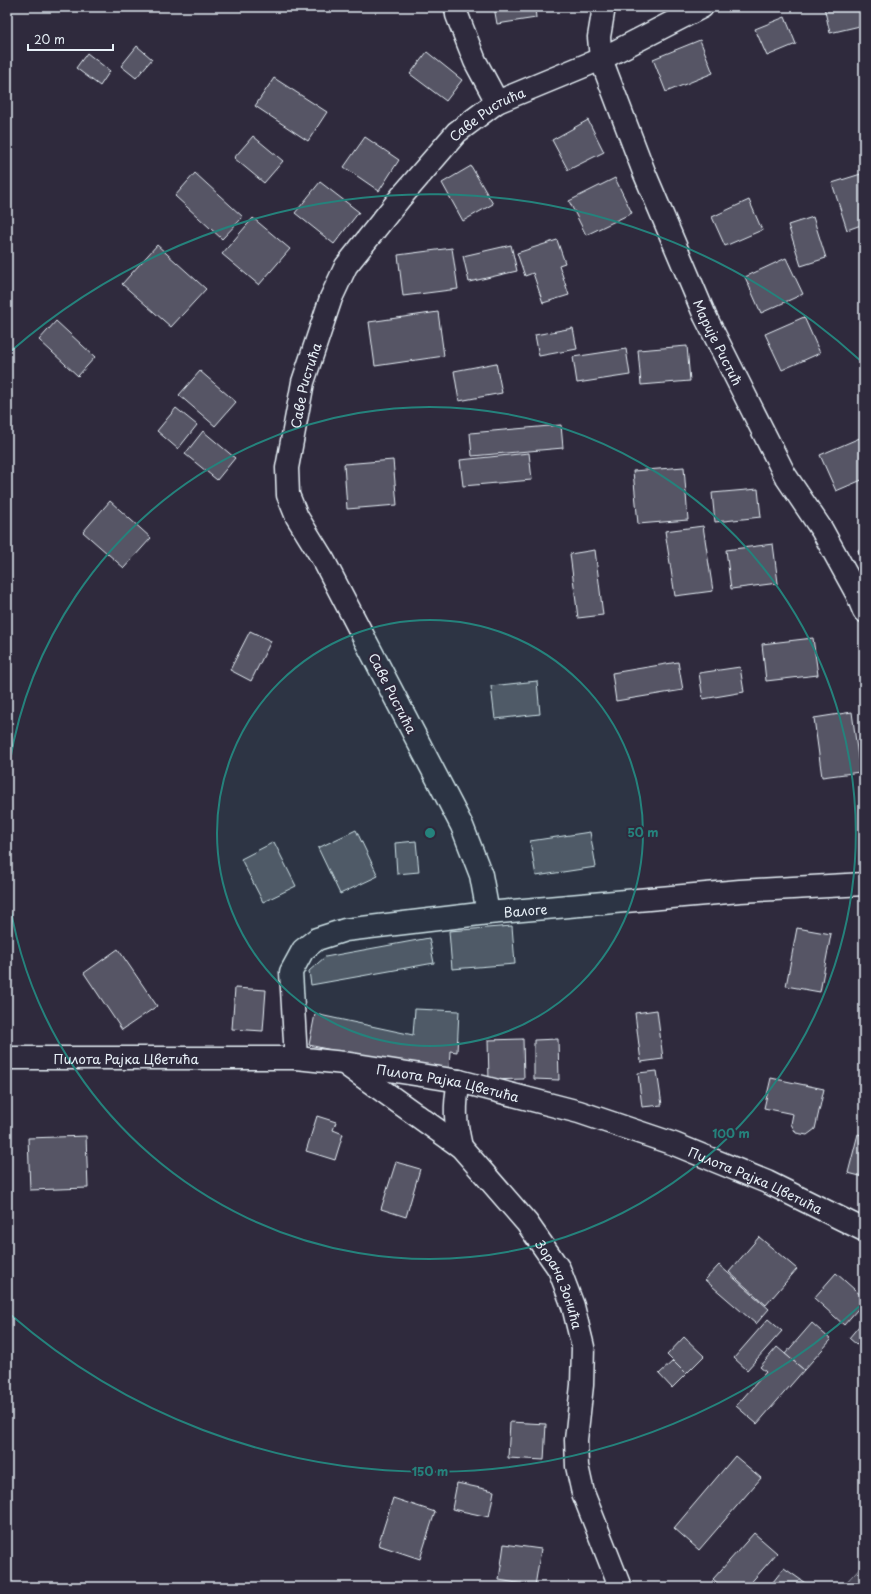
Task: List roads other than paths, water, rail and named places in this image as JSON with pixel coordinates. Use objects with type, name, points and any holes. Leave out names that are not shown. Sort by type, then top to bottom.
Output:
[{"type":"street","points":[[456,7],[457,15],[475,61],[498,102]]},
{"type":"street","name":"Марије Ристић","points":[[604,7],[599,37],[601,59],[644,172],[705,316],[785,475],[822,530],[858,594],[864,611]]},
{"type":"street","name":"Саве Ристића","points":[[488,913],[481,875],[462,826],[324,561],[297,517],[288,495],[287,468],[303,382],[331,298],[346,266],[401,197],[457,132],[498,102],[601,59],[702,7]]},
{"type":"street","name":"Валоге","points":[[296,1058],[291,972],[303,950],[317,939],[345,930],[488,913],[740,891],[864,884]]},
{"type":"street","name":"Пилота Рајка Цветића","points":[[7,1058],[296,1058],[344,1063],[459,1081],[579,1112],[674,1144],[767,1182],[864,1230]]},
{"type":"street","name":"Зорана Зонића","points":[[344,1063],[461,1147],[527,1223],[558,1268],[573,1306],[583,1347],[582,1385],[576,1440],[577,1466],[583,1492],[620,1587]]},
{"type":"street","points":[[459,1081],[455,1104],[456,1124],[461,1147]]}]
